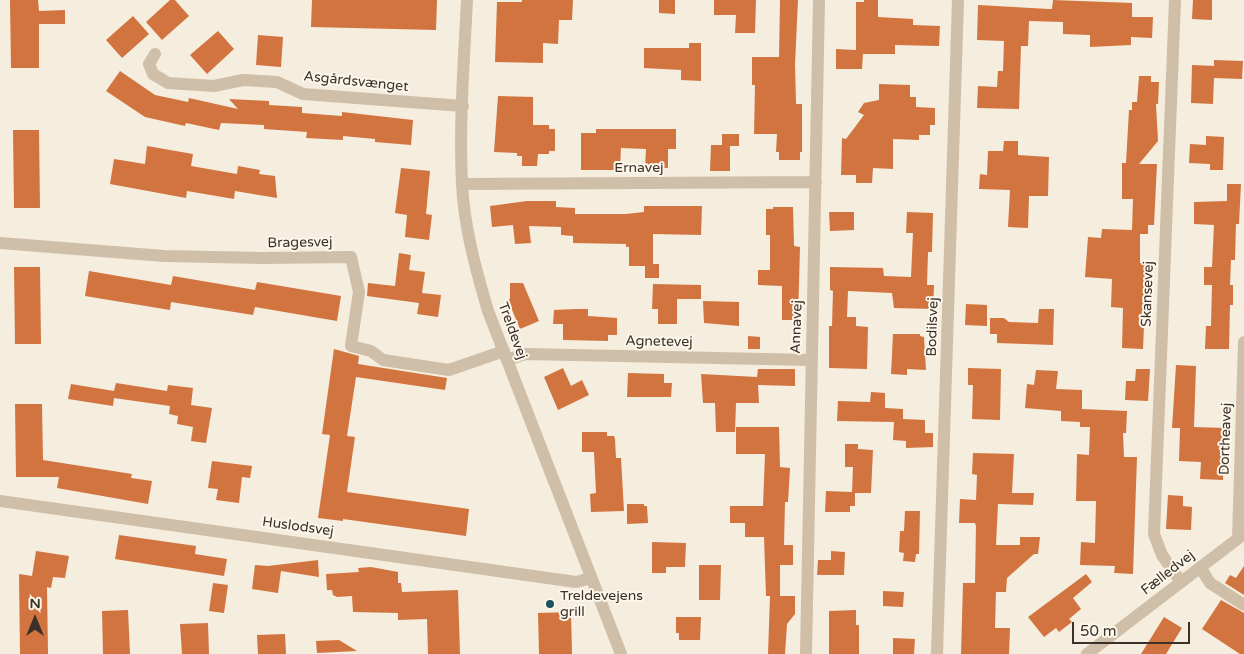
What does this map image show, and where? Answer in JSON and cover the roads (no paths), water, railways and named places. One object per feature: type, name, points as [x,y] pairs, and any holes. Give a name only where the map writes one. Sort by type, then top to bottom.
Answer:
[{"type":"street","name":"Treldevej","points":[[467,0],[462,184],[467,227],[476,270],[488,311],[621,654]]},
{"type":"street","name":"Annavej","points":[[806,654],[819,0]]},
{"type":"street","name":"Bodilsvej","points":[[937,654],[958,0]]},
{"type":"street","name":"Skansevej","points":[[1175,0],[1154,534],[1162,555],[1181,582]]},
{"type":"street","name":"Asgårdsvænget","points":[[155,54],[149,64],[154,74],[168,83],[214,86],[243,80],[277,82],[303,94],[463,106]]},
{"type":"street","name":"Ernavej","points":[[462,184],[816,182]]},
{"type":"street","name":"Bragesvej","points":[[0,244],[164,256],[351,257],[359,292],[351,346],[371,351],[383,360],[449,370],[505,356]]},
{"type":"street","name":"Dortheavej","points":[[1241,536],[1244,342]]},
{"type":"street","name":"Agnetevej","points":[[505,356],[525,354],[811,360]]},
{"type":"street","name":"Huslodsvej","points":[[0,501],[576,582],[590,578]]},
{"type":"street","name":"Fælledvej","points":[[1089,654],[1241,536]]},
{"type":"street","points":[[1200,567],[1210,584],[1244,605]]},
{"type":"place","name":"Treldevejens grill","points":[[550,604]]}]
